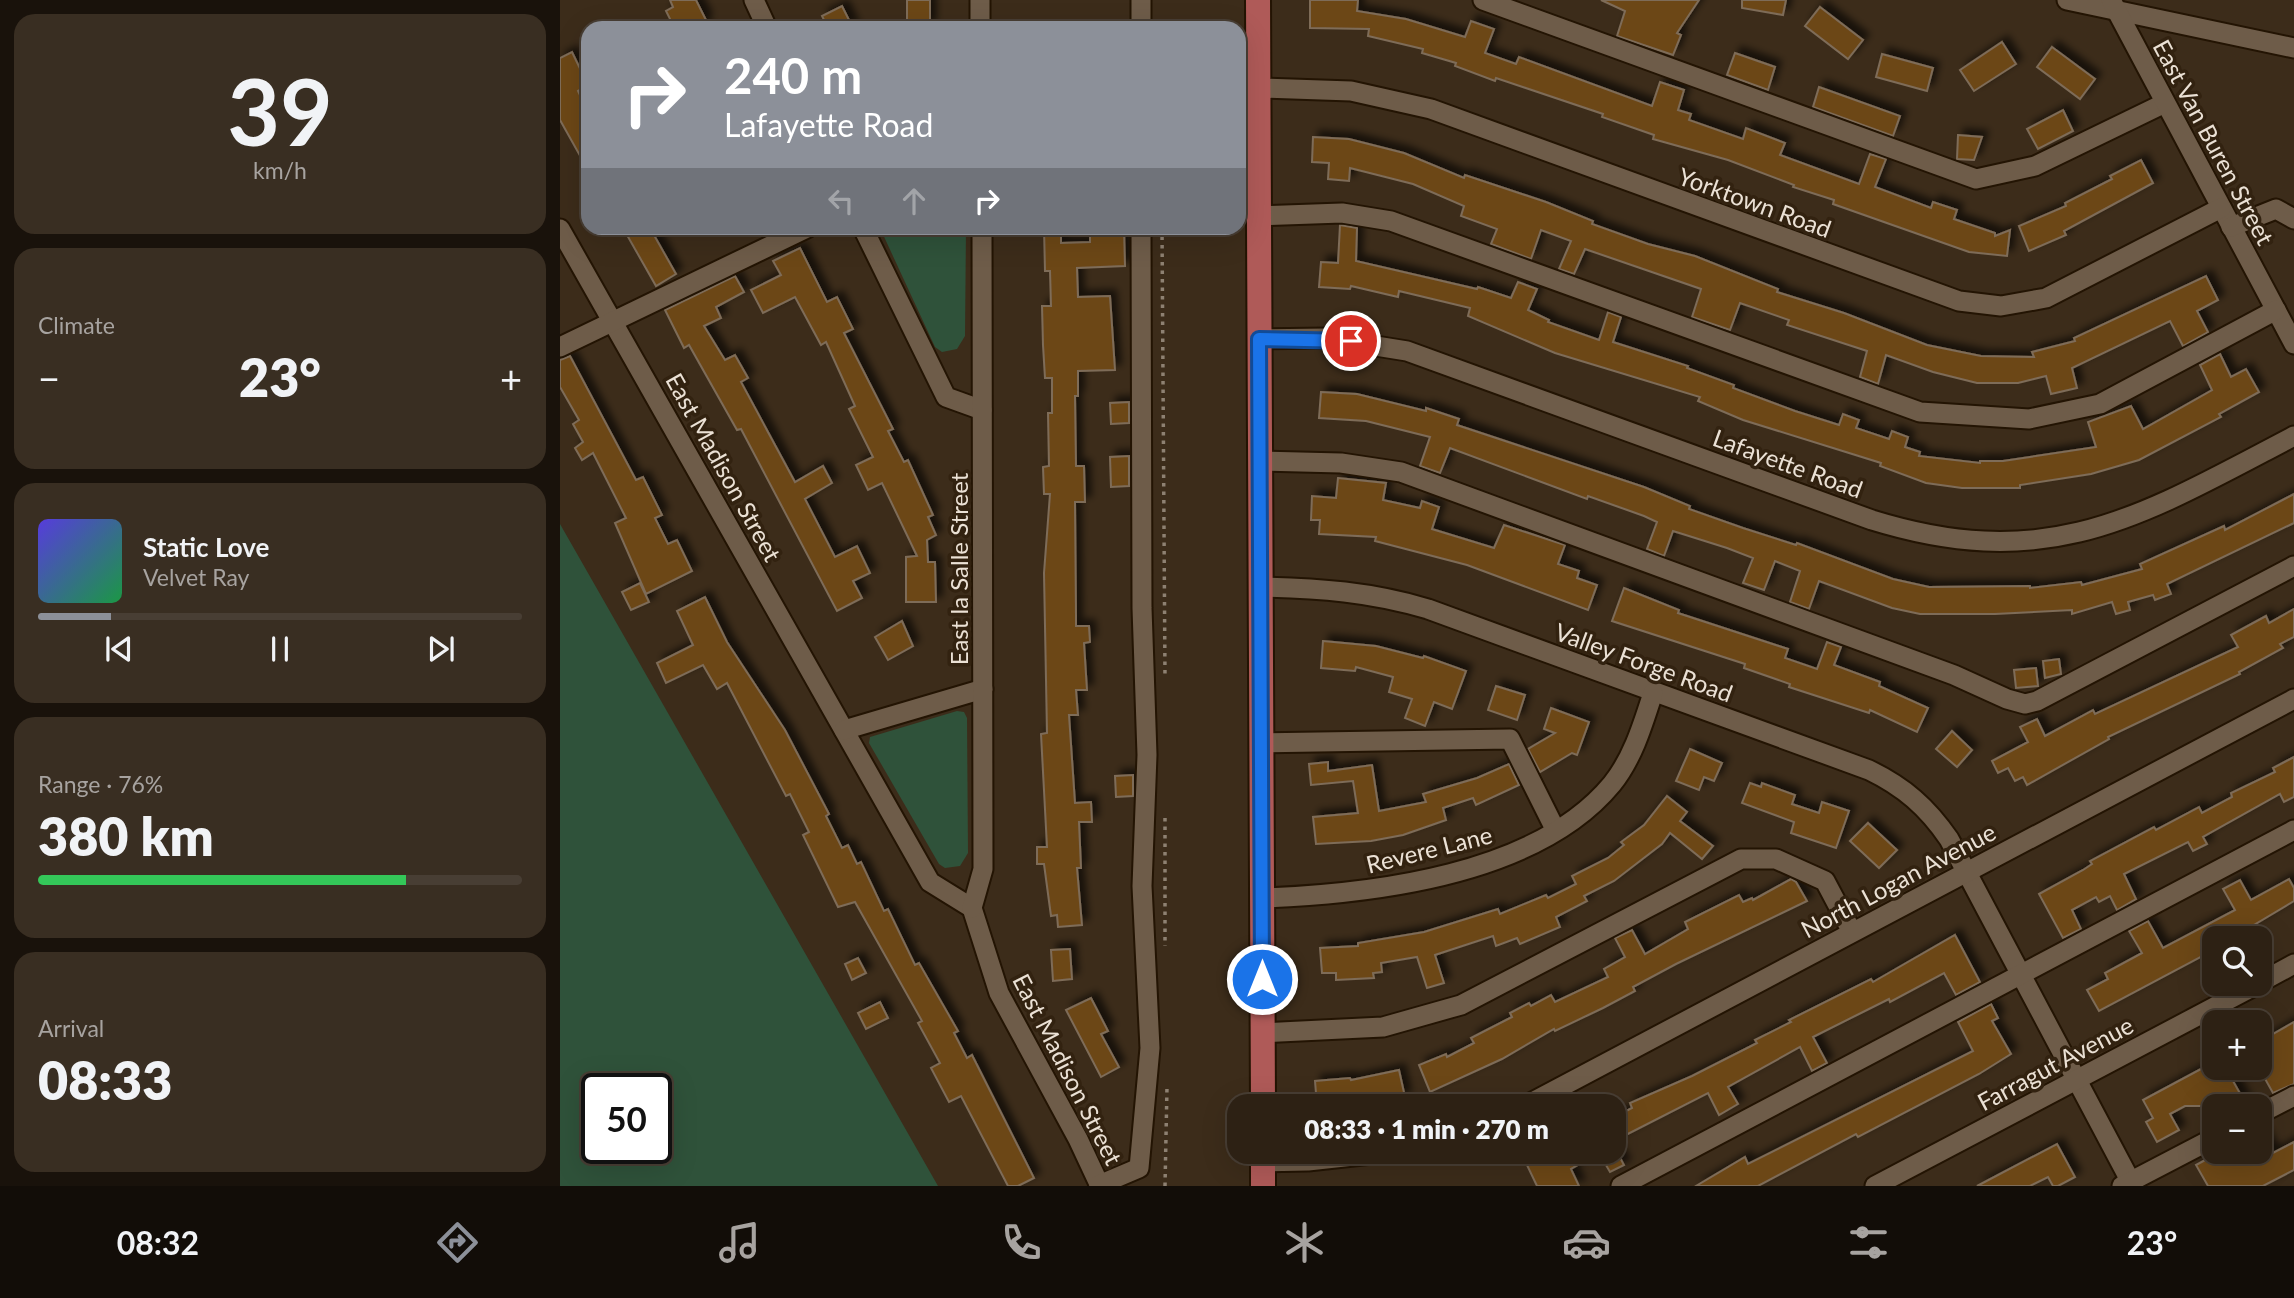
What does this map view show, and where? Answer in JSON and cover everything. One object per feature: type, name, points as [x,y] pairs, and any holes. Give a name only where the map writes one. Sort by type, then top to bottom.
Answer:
[{"type":"main road","points":[[1258,0],[1263,1094]]},
{"type":"street","points":[[754,0],[764,21]]},
{"type":"street","points":[[980,0],[980,21]]},
{"type":"street","points":[[1141,0],[1141,21]]},
{"type":"street","points":[[1483,0],[1976,178],[2035,166],[2165,103]]},
{"type":"street","points":[[2067,0],[2113,5],[2294,48]]},
{"type":"street","name":"East Van Buren Street","points":[[2113,5],[2294,344]]},
{"type":"street","name":"Yorktown Road","points":[[1259,88],[1351,91],[1431,109],[1909,285],[1979,306],[2024,304],[2046,298],[2221,208]]},
{"type":"street","points":[[2231,227],[2276,209],[2294,219]]},
{"type":"street","points":[[1259,216],[1342,213],[1391,221],[1920,412],[1943,416],[2029,419],[2100,404],[2276,310]]},
{"type":"street","name":"East Madison Street","points":[[560,229],[930,882],[972,908],[999,993],[1014,1026],[1078,1139],[1100,1185]]},
{"type":"street","points":[[560,347],[793,235]]},
{"type":"street","points":[[866,235],[946,397],[982,410]]},
{"type":"street","name":"East la Salle Street","points":[[972,908],[982,869],[982,235]]},
{"type":"street","points":[[1100,1185],[1139,1168],[1150,1048],[1142,886],[1147,755],[1142,608],[1141,235]]},
{"type":"street","name":"Lafayette Road","points":[[1259,339],[1326,338],[1407,351],[1872,520],[1918,532],[1977,542],[2040,539],[2106,527],[2179,496],[2294,436]]},
{"type":"street","points":[[1259,461],[1341,463],[1401,472],[1954,675],[2025,704],[2037,701],[2294,566]]},
{"type":"street","name":"Valley Forge Road","points":[[1259,587],[1320,587],[1394,599],[1869,769],[1894,782],[1916,798],[1935,819],[1966,871],[2129,1185]]},
{"type":"street","points":[[844,730],[983,689]]},
{"type":"street","name":"Revere Lane","points":[[1262,898],[1354,892],[1431,878],[1508,854],[1586,809],[1613,783],[1641,731],[1653,693]]},
{"type":"street","name":"North Logan Avenue","points":[[1548,1094],[2294,699]]},
{"type":"street","points":[[1260,743],[1510,739],[1555,829]]},
{"type":"street","points":[[1621,1186],[2294,830]]},
{"type":"street","points":[[1262,1033],[1384,1027],[1461,1005],[1741,859],[1776,859],[1825,881],[1852,932]]},
{"type":"street","name":"Farragut Avenue","points":[[2272,976],[2294,964]]},
{"type":"street","name":"Farragut Avenue","points":[[1875,1186],[2234,996]]},
{"type":"street","points":[[2272,1107],[2294,1096]]},
{"type":"street","points":[[2129,1185],[2202,1145]]},
{"type":"street","points":[[1263,1166],[1281,1164]]},
{"type":"green space","points":[[883,235],[966,235],[965,336],[957,349],[942,352],[935,347]]},
{"type":"green space","points":[[560,524],[938,1186],[560,1186]]},
{"type":"green space","points":[[957,711],[964,712],[967,718],[968,853],[960,866],[945,868],[939,864],[869,743],[870,737]]},
{"type":"building","points":[[670,0],[696,0],[706,20],[671,21],[666,11],[673,7]]},
{"type":"building","points":[[907,0],[930,0],[930,21],[907,21]]},
{"type":"building","points":[[1310,0],[1358,0],[1357,11],[1406,19],[1465,37],[1471,21],[1494,29],[1485,53],[1516,64],[1519,57],[1652,106],[1660,82],[1684,90],[1678,110],[1691,114],[1689,120],[1743,139],[1746,128],[1785,143],[1780,155],[1859,184],[1870,154],[1886,159],[1875,187],[1931,208],[1933,202],[1957,210],[1954,219],[1995,233],[1995,236],[2010,230],[2007,256],[1969,252],[1833,204],[1834,200],[1793,187],[1794,185],[1728,160],[1653,139],[1654,135],[1602,117],[1603,114],[1496,78],[1495,81],[1455,66],[1456,63],[1422,53],[1423,49],[1368,36],[1369,29],[1310,28]]},
{"type":"building","points":[[1601,0],[1699,0],[1677,33],[1681,35],[1673,55],[1617,36],[1625,11]]},
{"type":"building","points":[[1742,0],[1786,0],[1783,15],[1742,8]]},
{"type":"building","points":[[842,6],[850,21],[824,21],[822,16]]},
{"type":"building","points":[[1820,7],[1863,40],[1848,59],[1805,26]]},
{"type":"building","points":[[2002,42],[2016,64],[1974,91],[1960,70]]},
{"type":"building","points":[[2052,47],[2095,79],[2080,99],[2037,67]]},
{"type":"building","points":[[572,52],[581,71],[581,89],[578,91],[581,97],[581,158],[560,120],[560,58]]},
{"type":"building","points":[[1735,53],[1775,67],[1768,90],[1727,75]]},
{"type":"building","points":[[1882,54],[1933,68],[1927,91],[1876,77]]},
{"type":"building","points":[[1819,87],[1900,116],[1893,136],[1813,107]]},
{"type":"building","points":[[2063,110],[2073,131],[2038,149],[2027,129]]},
{"type":"building","points":[[1958,135],[1982,137],[1974,160],[1957,159]]},
{"type":"building","points":[[1313,137],[1349,139],[1404,153],[1464,178],[1465,175],[1546,202],[1593,221],[1592,224],[1648,244],[1695,256],[1778,289],[1777,292],[1844,313],[1927,345],[1981,356],[2034,357],[2032,352],[2075,341],[2074,338],[2206,276],[2218,300],[2197,311],[2208,332],[2183,346],[2170,321],[2072,368],[2077,388],[2051,394],[2046,376],[2018,383],[1977,383],[1933,372],[1886,355],[1878,384],[1860,377],[1867,351],[1787,325],[1789,320],[1740,303],[1730,330],[1692,317],[1701,289],[1585,249],[1574,274],[1559,269],[1571,241],[1541,230],[1531,259],[1491,244],[1497,229],[1461,216],[1464,206],[1413,184],[1350,168],[1349,181],[1328,179],[1329,163],[1312,162]]},
{"type":"building","points":[[2141,160],[2153,183],[2064,231],[2066,235],[2029,251],[2019,226],[2066,206],[2065,203],[2112,179],[2110,176]]},
{"type":"building","points":[[1340,225],[1357,228],[1356,261],[1477,289],[1478,287],[1511,298],[1518,282],[1537,289],[1528,310],[1549,320],[1548,322],[1599,340],[1608,312],[1621,317],[1613,342],[1688,366],[1687,368],[1734,385],[1733,388],[1795,411],[1839,425],[1843,414],[1859,420],[1856,428],[1889,439],[1892,431],[1908,437],[1905,447],[1920,452],[1919,456],[1980,463],[2096,447],[2088,422],[2131,406],[2143,429],[2212,390],[2200,365],[2220,354],[2231,377],[2246,369],[2259,392],[2219,414],[2221,417],[2139,460],[2091,474],[2020,485],[2020,488],[1962,488],[1926,483],[1880,466],[1881,463],[1743,420],[1698,401],[1700,397],[1555,353],[1468,316],[1470,308],[1399,291],[1398,297],[1351,286],[1350,289],[1319,287],[1321,262],[1338,263]]},
{"type":"building","points":[[627,235],[654,235],[676,274],[656,286]]},
{"type":"building","points":[[1044,235],[1061,235],[1061,243],[1090,242],[1090,235],[1124,235],[1125,266],[1077,268],[1078,297],[1110,296],[1115,370],[1078,371],[1078,396],[1075,396],[1076,466],[1084,466],[1085,502],[1075,502],[1076,626],[1089,626],[1090,642],[1084,643],[1087,690],[1076,690],[1078,715],[1069,715],[1075,803],[1091,802],[1092,822],[1079,822],[1081,868],[1077,868],[1082,925],[1058,927],[1057,915],[1051,916],[1044,864],[1037,864],[1037,847],[1047,847],[1041,734],[1047,733],[1044,573],[1050,494],[1044,494],[1043,467],[1049,466],[1048,413],[1052,413],[1052,378],[1045,378],[1042,306],[1051,306],[1050,271],[1045,271]]},
{"type":"building","points":[[800,248],[827,302],[837,297],[853,329],[844,333],[893,429],[888,431],[904,462],[908,460],[933,515],[928,517],[936,535],[927,540],[928,562],[935,562],[936,602],[906,602],[906,557],[917,556],[882,483],[868,490],[856,465],[873,457],[849,409],[855,406],[826,342],[821,345],[795,297],[763,313],[751,290],[781,275],[773,261]]},
{"type":"building","points":[[735,276],[744,292],[716,307],[721,318],[704,326],[725,360],[735,355],[748,378],[741,382],[795,482],[823,466],[832,483],[805,499],[835,557],[857,546],[870,573],[853,581],[862,598],[837,611],[741,429],[737,430],[689,345],[684,348],[665,310]]},
{"type":"building","points":[[570,356],[636,480],[643,477],[662,515],[655,518],[668,544],[677,540],[692,571],[646,594],[615,523],[626,518],[593,453],[582,460],[575,448],[583,442],[573,424],[579,420],[560,387],[560,360]]},
{"type":"building","points":[[1321,392],[1357,394],[1426,411],[1426,408],[1459,419],[1457,425],[1644,487],[1690,506],[1689,509],[1796,545],[1797,543],[1893,579],[1929,587],[2030,588],[2081,582],[2082,585],[2142,569],[2140,564],[2224,526],[2225,530],[2294,494],[2294,523],[2167,584],[2171,594],[2155,600],[2153,595],[2128,602],[2130,610],[2116,614],[2112,602],[2072,614],[2072,610],[1920,614],[1892,608],[1819,581],[1809,609],[1790,602],[1800,571],[1775,561],[1764,590],[1743,583],[1753,558],[1727,548],[1673,531],[1664,556],[1647,549],[1657,522],[1644,516],[1588,496],[1587,499],[1450,448],[1440,473],[1420,466],[1430,437],[1366,421],[1319,418]]},
{"type":"building","points":[[1129,402],[1129,423],[1111,424],[1110,403]]},
{"type":"building","points":[[1129,456],[1129,486],[1111,487],[1110,457]]},
{"type":"building","points":[[1338,478],[1386,483],[1383,500],[1420,508],[1422,501],[1439,507],[1432,529],[1494,548],[1504,525],[1565,545],[1558,564],[1579,571],[1577,578],[1597,585],[1588,610],[1467,565],[1375,541],[1376,537],[1319,534],[1320,520],[1311,520],[1312,496],[1336,498]]},
{"type":"building","points":[[640,583],[649,602],[631,610],[622,592]]},
{"type":"building","points":[[1624,588],[1679,610],[1678,613],[1788,649],[1785,658],[1817,669],[1827,642],[1841,647],[1834,665],[1880,682],[1879,686],[1928,708],[1917,732],[1870,710],[1869,713],[1789,687],[1790,684],[1744,668],[1745,664],[1612,621]]},
{"type":"building","points":[[705,597],[727,642],[785,730],[829,814],[826,816],[842,848],[848,845],[857,864],[861,862],[884,911],[888,909],[915,965],[919,963],[958,1031],[954,1033],[967,1058],[972,1055],[1034,1178],[1018,1186],[1008,1186],[961,1096],[949,1102],[931,1068],[940,1063],[918,1023],[922,1021],[855,902],[838,907],[803,835],[809,832],[790,794],[786,796],[727,683],[717,689],[703,665],[666,683],[657,663],[693,645],[677,611]]},
{"type":"building","points":[[2294,609],[2294,637],[2280,644],[2283,648],[2239,672],[2240,674],[2108,737],[2109,739],[2027,785],[2023,777],[2015,781],[2008,768],[1998,773],[1992,761],[2028,742],[2020,727],[2037,719],[2045,736],[2093,710],[2095,714],[2238,647],[2231,635],[2266,616],[2269,623]]},
{"type":"building","points":[[902,621],[913,646],[888,660],[875,637]]},
{"type":"building","points":[[1323,641],[1376,646],[1423,658],[1424,656],[1466,671],[1452,709],[1434,702],[1425,726],[1405,718],[1412,699],[1389,692],[1393,677],[1356,667],[1355,671],[1321,668]]},
{"type":"building","points":[[2059,659],[2061,674],[2045,678],[2043,661]]},
{"type":"building","points":[[2036,668],[2038,686],[2016,688],[2014,670]]},
{"type":"building","points":[[1496,686],[1525,695],[1517,720],[1488,710]]},
{"type":"building","points":[[1551,708],[1589,722],[1577,755],[1572,753],[1540,772],[1528,749],[1555,733],[1544,729]]},
{"type":"building","points":[[1952,731],[1972,750],[1957,767],[1936,749]]},
{"type":"building","points":[[1690,749],[1722,763],[1714,781],[1704,777],[1699,790],[1676,781]]},
{"type":"building","points":[[2294,757],[2294,797],[2284,802],[2280,794],[2203,837],[2207,844],[2193,851],[2188,842],[2124,874],[2136,899],[2117,910],[2110,896],[2099,902],[2096,897],[2072,910],[2081,929],[2063,938],[2039,894],[2083,870],[2092,864],[2090,861],[2154,827],[2156,830],[2199,807],[2202,813],[2232,797],[2231,793],[2275,772],[2273,768]]},
{"type":"building","points":[[1328,762],[1328,771],[1372,765],[1379,811],[1426,802],[1423,794],[1477,778],[1509,764],[1519,785],[1476,805],[1473,798],[1443,808],[1446,820],[1403,835],[1371,841],[1316,844],[1313,817],[1358,813],[1353,781],[1311,785],[1309,764]]},
{"type":"building","points":[[1133,775],[1133,796],[1116,797],[1115,776]]},
{"type":"building","points":[[1750,783],[1761,787],[1762,783],[1795,795],[1792,804],[1819,813],[1822,802],[1849,811],[1836,848],[1791,833],[1794,822],[1742,803]]},
{"type":"building","points":[[1667,796],[1687,812],[1680,821],[1713,846],[1702,859],[1670,833],[1662,844],[1614,881],[1584,896],[1587,901],[1556,917],[1560,927],[1520,944],[1517,938],[1496,946],[1493,936],[1435,955],[1444,983],[1427,988],[1417,957],[1381,963],[1382,972],[1373,973],[1374,978],[1336,980],[1336,973],[1322,973],[1320,948],[1358,946],[1358,943],[1424,932],[1498,909],[1500,914],[1546,895],[1548,898],[1576,884],[1572,876],[1608,858],[1624,845],[1621,842],[1644,825]]},
{"type":"building","points":[[1868,823],[1897,850],[1879,868],[1850,841]]},
{"type":"building","points":[[1791,879],[1796,882],[1807,901],[1676,964],[1633,987],[1635,991],[1603,1008],[1555,1031],[1554,1029],[1502,1059],[1430,1092],[1419,1065],[1446,1054],[1447,1057],[1474,1043],[1471,1038],[1512,1017],[1510,1013],[1529,1003],[1531,1006],[1551,995],[1555,1002],[1608,977],[1604,969],[1625,957],[1615,938],[1632,930],[1645,954],[1688,929],[1685,922],[1739,895],[1743,902],[1752,898],[1753,900]]},
{"type":"building","points":[[2289,879],[2294,888],[2294,901],[2252,926],[2205,926],[2235,910],[2223,889],[2240,880],[2251,900]]},
{"type":"building","points":[[2148,921],[2163,948],[2202,927],[2202,956],[2099,1011],[2087,990],[2108,979],[2105,973],[2142,953],[2129,931]]},
{"type":"building","points":[[1955,935],[1980,982],[1956,995],[1944,973],[1890,1002],[1889,999],[1813,1037],[1827,1063],[1812,1071],[1800,1047],[1728,1087],[1738,1104],[1719,1115],[1708,1093],[1626,1135],[1626,1111],[1632,1108],[1630,1103],[1757,1043],[1755,1040],[1791,1022],[1789,1020],[1871,979],[1873,982]]},
{"type":"building","points":[[1070,949],[1072,979],[1053,981],[1051,950]]},
{"type":"building","points":[[858,958],[866,973],[852,980],[845,964]]},
{"type":"building","points":[[1091,998],[1108,1031],[1101,1034],[1119,1067],[1101,1077],[1066,1010]]},
{"type":"building","points":[[880,1002],[888,1018],[866,1029],[858,1013]]},
{"type":"building","points":[[1991,1004],[1998,1018],[1992,1021],[2011,1054],[1979,1074],[1758,1186],[1696,1186],[1745,1157],[1748,1164],[1973,1051],[1958,1022]]},
{"type":"building","points":[[2294,1022],[2294,1084],[2273,1093],[2266,1080],[2272,1080],[2272,1035]]},
{"type":"building","points":[[2202,1068],[2202,1080],[2235,1080],[2233,1081],[2240,1094],[2202,1094],[2202,1106],[2185,1106],[2170,1114],[2179,1130],[2157,1142],[2146,1122],[2153,1118],[2143,1100]]},
{"type":"building","points":[[1399,1070],[1404,1094],[1316,1094],[1315,1081],[1351,1080]]},
{"type":"building","points":[[2294,1142],[2294,1170],[2263,1186],[2208,1186],[2196,1165],[2202,1162],[2202,1164],[2272,1164],[2272,1151]]},
{"type":"building","points":[[2057,1144],[2075,1177],[2058,1186],[2053,1186],[2048,1177],[2030,1186],[1977,1186]]},
{"type":"building","points":[[1526,1164],[1580,1164],[1571,1169],[1579,1186],[1537,1186]]},
{"type":"building","points":[[1605,1164],[1623,1164],[1624,1165],[1610,1172]]},
{"type":"route","points":[[1262,979],[1259,339],[1326,338],[1351,341]]}]
